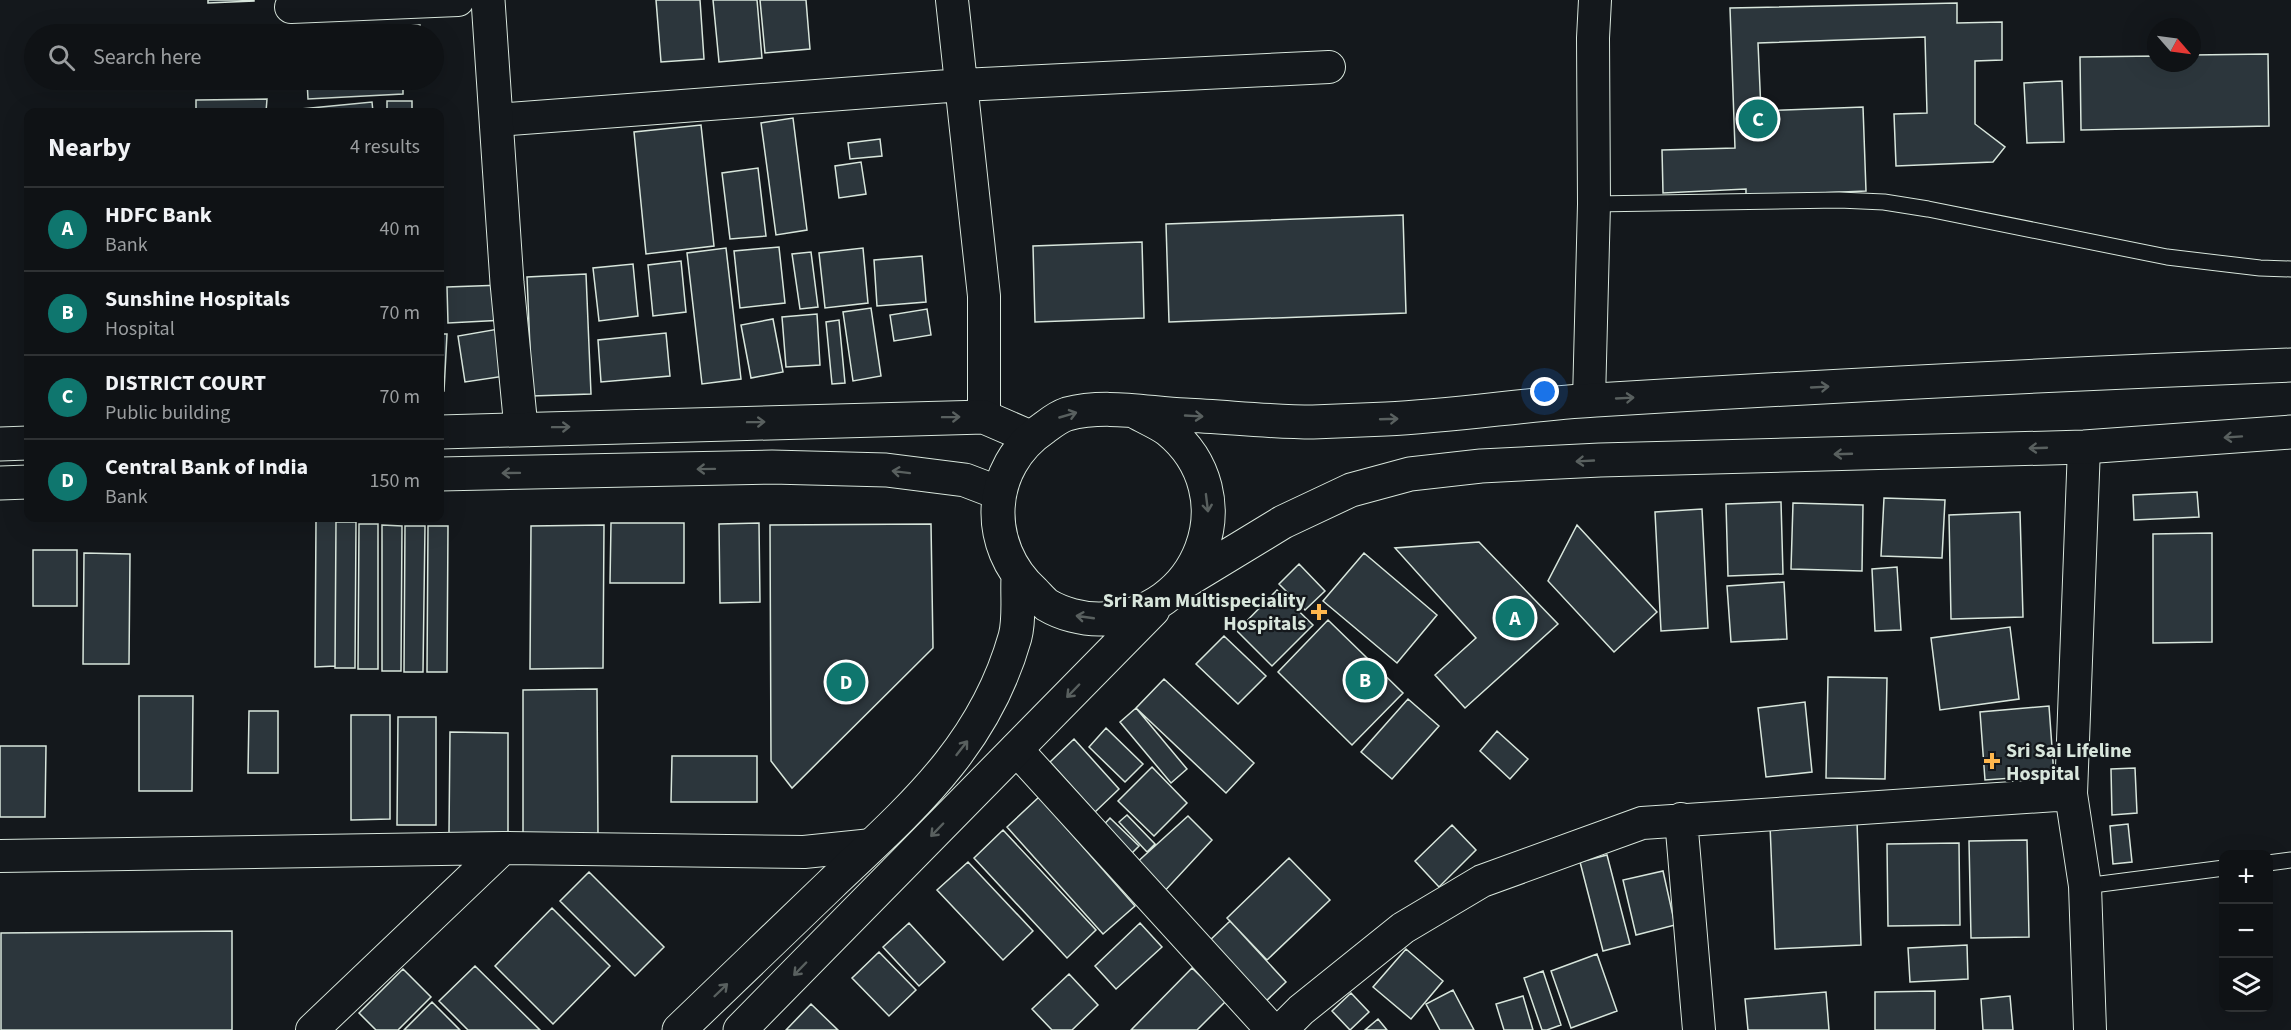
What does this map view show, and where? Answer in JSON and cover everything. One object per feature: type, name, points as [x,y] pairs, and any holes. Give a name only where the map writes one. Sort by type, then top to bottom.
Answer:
[{"type":"main road","points":[[488,0],[507,283],[520,428]]},
{"type":"main road","points":[[1158,604],[1122,619],[1083,619],[1047,604],[1018,578],[999,538],[999,493],[1010,462],[1030,437],[1061,416],[1098,408],[1310,422],[1409,418],[1589,400],[2088,373],[2291,365]]},
{"type":"main road","points":[[1136,412],[1166,428],[1190,453],[1205,484],[1209,518],[1202,552],[1185,581]]},
{"type":"main road","points":[[444,432],[984,417],[1030,437]]},
{"type":"main road","points":[[740,1030],[1158,604],[1185,581],[1283,522],[1351,490],[1410,474],[1480,466],[1600,460],[2084,447],[2291,432]]},
{"type":"main road","points":[[0,444],[24,443]]},
{"type":"main road","points":[[444,474],[772,467],[886,470],[965,480],[999,493]]},
{"type":"main road","points":[[0,483],[24,483]]},
{"type":"main road","points":[[679,1030],[873,845],[926,792],[967,743],[1001,680],[1016,634],[1018,578]]},
{"type":"street","points":[[291,6],[458,0]]},
{"type":"street","points":[[952,0],[984,296],[984,417]]},
{"type":"street","points":[[1589,400],[1594,204],[1593,38],[1595,0]]},
{"type":"street","points":[[496,120],[962,85],[1329,67]]},
{"type":"street","points":[[2084,447],[2071,794],[2085,886],[2090,1030]]},
{"type":"street","points":[[1016,749],[1272,1030]]},
{"type":"street","points":[[1299,1023],[1403,928],[1482,880],[1642,823],[2071,794]]},
{"type":"street","points":[[1681,819],[1699,1030]]},
{"type":"street","points":[[0,856],[503,848],[804,852],[873,845]]},
{"type":"street","points":[[312,1030],[503,848]]},
{"type":"lane","points":[[1594,204],[1839,200],[1884,202],[2167,257],[2260,268],[2291,269]]},
{"type":"lane","points":[[2273,862],[2291,860]]},
{"type":"lane","points":[[2085,886],[2219,869]]},
{"type":"building","points":[[208,0],[254,0],[254,1],[208,3]]},
{"type":"building","points":[[656,0],[700,0],[704,59],[661,62]]},
{"type":"building","points":[[713,0],[757,0],[762,58],[719,62]]},
{"type":"building","points":[[760,0],[806,0],[810,49],[765,53]]},
{"type":"building","points":[[1957,3],[1957,23],[2002,22],[2002,60],[1975,61],[1975,124],[2005,147],[1993,162],[1896,166],[1894,114],[1927,113],[1925,37],[1758,43],[1761,111],[1863,107],[1866,191],[1746,196],[1746,189],[1663,193],[1662,150],[1735,148],[1730,8]]},
{"type":"building","points":[[2268,54],[2269,126],[2081,130],[2080,57],[2147,56],[2147,72],[2201,72],[2201,55]]},
{"type":"building","points":[[2062,81],[2064,142],[2027,143],[2024,83]]},
{"type":"building","points":[[308,90],[403,90],[403,94],[308,99]]},
{"type":"building","points":[[267,99],[266,108],[196,108],[196,100]]},
{"type":"building","points":[[387,101],[412,101],[412,108],[387,108]]},
{"type":"building","points":[[372,102],[373,108],[311,108]]},
{"type":"building","points":[[793,118],[807,230],[776,235],[761,123]]},
{"type":"building","points":[[701,125],[714,246],[646,254],[634,132]]},
{"type":"building","points":[[880,139],[882,156],[850,159],[848,143]]},
{"type":"building","points":[[861,162],[866,194],[839,198],[835,166]]},
{"type":"building","points":[[758,168],[766,236],[730,239],[722,173]]},
{"type":"building","points":[[1403,215],[1406,313],[1169,322],[1166,224]]},
{"type":"building","points":[[1142,242],[1144,318],[1035,322],[1033,246]]},
{"type":"building","points":[[779,247],[785,303],[740,308],[734,251]]},
{"type":"building","points":[[726,248],[741,379],[702,384],[687,253]]},
{"type":"building","points":[[863,248],[868,303],[825,308],[819,253]]},
{"type":"building","points":[[811,252],[818,307],[800,309],[792,254]]},
{"type":"building","points":[[922,256],[926,302],[877,306],[874,260]]},
{"type":"building","points":[[681,261],[686,312],[653,316],[648,265]]},
{"type":"building","points":[[633,264],[638,316],[599,321],[593,268]]},
{"type":"building","points":[[586,274],[591,394],[532,396],[527,277]]},
{"type":"building","points":[[503,285],[505,320],[448,323],[447,287]]},
{"type":"building","points":[[871,308],[881,376],[853,381],[843,312]]},
{"type":"building","points":[[927,309],[931,335],[894,341],[890,315]]},
{"type":"building","points":[[817,314],[820,365],[786,367],[782,317]]},
{"type":"building","points":[[773,319],[783,372],[751,378],[741,325]]},
{"type":"building","points":[[839,320],[845,383],[832,384],[826,322]]},
{"type":"building","points":[[504,328],[512,375],[465,382],[458,336]]},
{"type":"building","points":[[666,333],[670,376],[601,382],[598,340]]},
{"type":"building","points":[[444,334],[447,334],[444,391]]},
{"type":"building","points":[[2197,492],[2199,517],[2134,520],[2133,495]]},
{"type":"building","points":[[1884,498],[1945,500],[1942,558],[1881,556]]},
{"type":"building","points":[[1781,502],[1783,574],[1728,576],[1726,504]]},
{"type":"building","points":[[1793,503],[1863,505],[1862,571],[1791,569]]},
{"type":"building","points":[[1702,509],[1708,628],[1661,631],[1655,512]]},
{"type":"building","points":[[2020,512],[2023,617],[1951,619],[1949,515]]},
{"type":"building","points":[[316,522],[336,522],[335,666],[315,667]]},
{"type":"building","points":[[336,522],[356,522],[355,668],[335,668]]},
{"type":"building","points":[[611,523],[684,523],[684,583],[610,583]]},
{"type":"building","points":[[759,523],[760,602],[720,603],[719,524]]},
{"type":"building","points":[[359,524],[378,524],[378,669],[358,669]]},
{"type":"building","points":[[931,524],[933,648],[792,788],[771,761],[770,525]]},
{"type":"building","points":[[382,525],[402,526],[401,671],[382,671]]},
{"type":"building","points":[[604,525],[603,668],[530,669],[531,526]]},
{"type":"building","points":[[1577,525],[1657,612],[1614,652],[1548,581]]},
{"type":"building","points":[[405,526],[425,526],[423,672],[404,672]]},
{"type":"building","points":[[428,526],[448,526],[447,672],[427,672]]},
{"type":"building","points":[[2212,533],[2212,642],[2153,643],[2153,534]]},
{"type":"building","points":[[1479,542],[1558,624],[1465,708],[1435,675],[1476,638],[1395,548]]},
{"type":"building","points":[[33,550],[77,550],[77,606],[33,606]]},
{"type":"building","points":[[84,553],[130,554],[129,664],[83,664]]},
{"type":"building","points":[[1364,553],[1437,615],[1397,663],[1323,601]]},
{"type":"building","points":[[1299,564],[1325,591],[1305,610],[1279,584]]},
{"type":"building","points":[[1897,567],[1901,630],[1875,631],[1872,569]]},
{"type":"building","points":[[1784,582],[1787,639],[1731,642],[1727,586]]},
{"type":"building","points":[[1277,590],[1313,625],[1272,666],[1237,631]]},
{"type":"building","points":[[1328,620],[1403,693],[1352,745],[1278,672]]},
{"type":"building","points":[[2010,627],[2019,699],[1940,710],[1931,638]]},
{"type":"building","points":[[1224,636],[1266,676],[1238,704],[1196,664]]},
{"type":"building","points":[[1828,677],[1887,678],[1885,779],[1826,778]]},
{"type":"building","points":[[1164,679],[1254,763],[1226,793],[1136,708]]},
{"type":"building","points":[[597,689],[598,835],[523,835],[523,690]]},
{"type":"building","points":[[139,696],[193,696],[192,791],[139,791]]},
{"type":"building","points":[[1408,699],[1439,726],[1392,779],[1361,752]]},
{"type":"building","points":[[1805,702],[1812,772],[1766,777],[1758,708]]},
{"type":"building","points":[[2049,706],[2054,775],[1985,780],[1980,712]]},
{"type":"building","points":[[1136,708],[1187,769],[1171,783],[1120,722]]},
{"type":"building","points":[[249,711],[278,711],[278,773],[248,773]]},
{"type":"building","points":[[351,715],[390,715],[390,819],[351,820]]},
{"type":"building","points":[[398,717],[436,717],[436,825],[397,825]]},
{"type":"building","points":[[1106,728],[1143,764],[1125,782],[1089,747]]},
{"type":"building","points":[[1497,731],[1528,759],[1510,779],[1480,751]]},
{"type":"building","points":[[450,732],[508,733],[508,832],[449,833]]},
{"type":"building","points":[[1074,739],[1119,789],[1095,812],[1050,762]]},
{"type":"building","points":[[0,746],[46,746],[45,817],[0,817]]},
{"type":"building","points":[[672,756],[757,756],[757,802],[671,802]]},
{"type":"building","points":[[1152,767],[1187,803],[1154,836],[1118,801]]},
{"type":"building","points":[[2135,768],[2137,813],[2112,815],[2111,769]]},
{"type":"building","points":[[1039,797],[1135,906],[1103,934],[1007,827]]},
{"type":"building","points":[[1127,815],[1155,844],[1147,852],[1119,822]]},
{"type":"building","points":[[1188,816],[1212,840],[1161,895],[1134,865]]},
{"type":"building","points":[[1110,818],[1139,846],[1124,861],[1096,833]]},
{"type":"building","points":[[1857,821],[1861,945],[1775,949],[1770,825]]},
{"type":"building","points":[[2128,824],[2132,862],[2113,864],[2110,826]]},
{"type":"building","points":[[1452,825],[1476,850],[1439,887],[1415,861]]},
{"type":"building","points":[[1003,830],[1096,930],[1067,958],[974,858]]},
{"type":"building","points":[[2027,840],[2029,937],[1971,938],[1969,841]]},
{"type":"building","points":[[1959,843],[1960,925],[1888,926],[1887,844]]},
{"type":"building","points":[[1607,855],[1630,944],[1603,951],[1580,862]]},
{"type":"building","points":[[1289,858],[1330,900],[1267,960],[1227,918]]},
{"type":"building","points":[[968,862],[1033,931],[1003,960],[937,890]]},
{"type":"building","points":[[1663,871],[1675,925],[1636,935],[1623,880]]},
{"type":"building","points":[[589,872],[664,947],[635,976],[560,901]]},
{"type":"building","points":[[552,908],[610,966],[553,1024],[495,966]]},
{"type":"building","points":[[1230,921],[1286,982],[1263,1004],[1207,943]]},
{"type":"building","points":[[909,923],[945,962],[919,986],[883,947]]},
{"type":"building","points":[[1140,923],[1162,947],[1116,989],[1095,966]]},
{"type":"building","points":[[232,931],[232,1030],[1,1030],[1,933]]},
{"type":"building","points":[[1967,945],[1968,979],[1910,982],[1908,948]]},
{"type":"building","points":[[1406,949],[1443,981],[1411,1019],[1373,987]]},
{"type":"building","points":[[879,952],[916,990],[889,1016],[852,978]]},
{"type":"building","points":[[1597,954],[1617,1011],[1571,1028],[1551,971]]},
{"type":"building","points":[[475,966],[540,1030],[468,1030],[439,1001]]},
{"type":"building","points":[[1192,968],[1226,1001],[1197,1030],[1131,1030]]},
{"type":"building","points":[[403,969],[431,997],[398,1030],[376,1030],[359,1013]]},
{"type":"building","points":[[1543,971],[1561,1025],[1547,1030],[1542,1030],[1524,978]]},
{"type":"building","points":[[1069,974],[1098,1005],[1072,1030],[1052,1030],[1032,1009]]},
{"type":"building","points":[[1453,990],[1474,1030],[1440,1030],[1426,1004]]},
{"type":"building","points":[[1935,991],[1935,1030],[1875,1030],[1875,992]]},
{"type":"building","points":[[1826,992],[1829,1030],[1748,1030],[1745,999]]},
{"type":"building","points":[[1351,993],[1369,1012],[1350,1030],[1332,1011]]},
{"type":"building","points":[[1523,996],[1533,1030],[1504,1030],[1496,1004]]},
{"type":"building","points":[[2010,996],[2013,1030],[1983,1030],[1981,999]]},
{"type":"building","points":[[432,1002],[460,1030],[404,1030]]},
{"type":"building","points":[[811,1004],[838,1030],[786,1030]]},
{"type":"building","points":[[1378,1019],[1387,1030],[1365,1030]]},
{"type":"place","name":"DISTRICT COURT","points":[[1758,119]]},
{"type":"place","name":"Sri Ram Multispeciality Hospitals","points":[[1319,612]]},
{"type":"place","name":"HDFC Bank","points":[[1515,618]]},
{"type":"place","name":"Sunshine Hospitals","points":[[1365,680]]},
{"type":"place","name":"Central Bank of India","points":[[846,682]]},
{"type":"place","name":"Sri Sai Lifeline Hospital","points":[[1992,761]]}]
